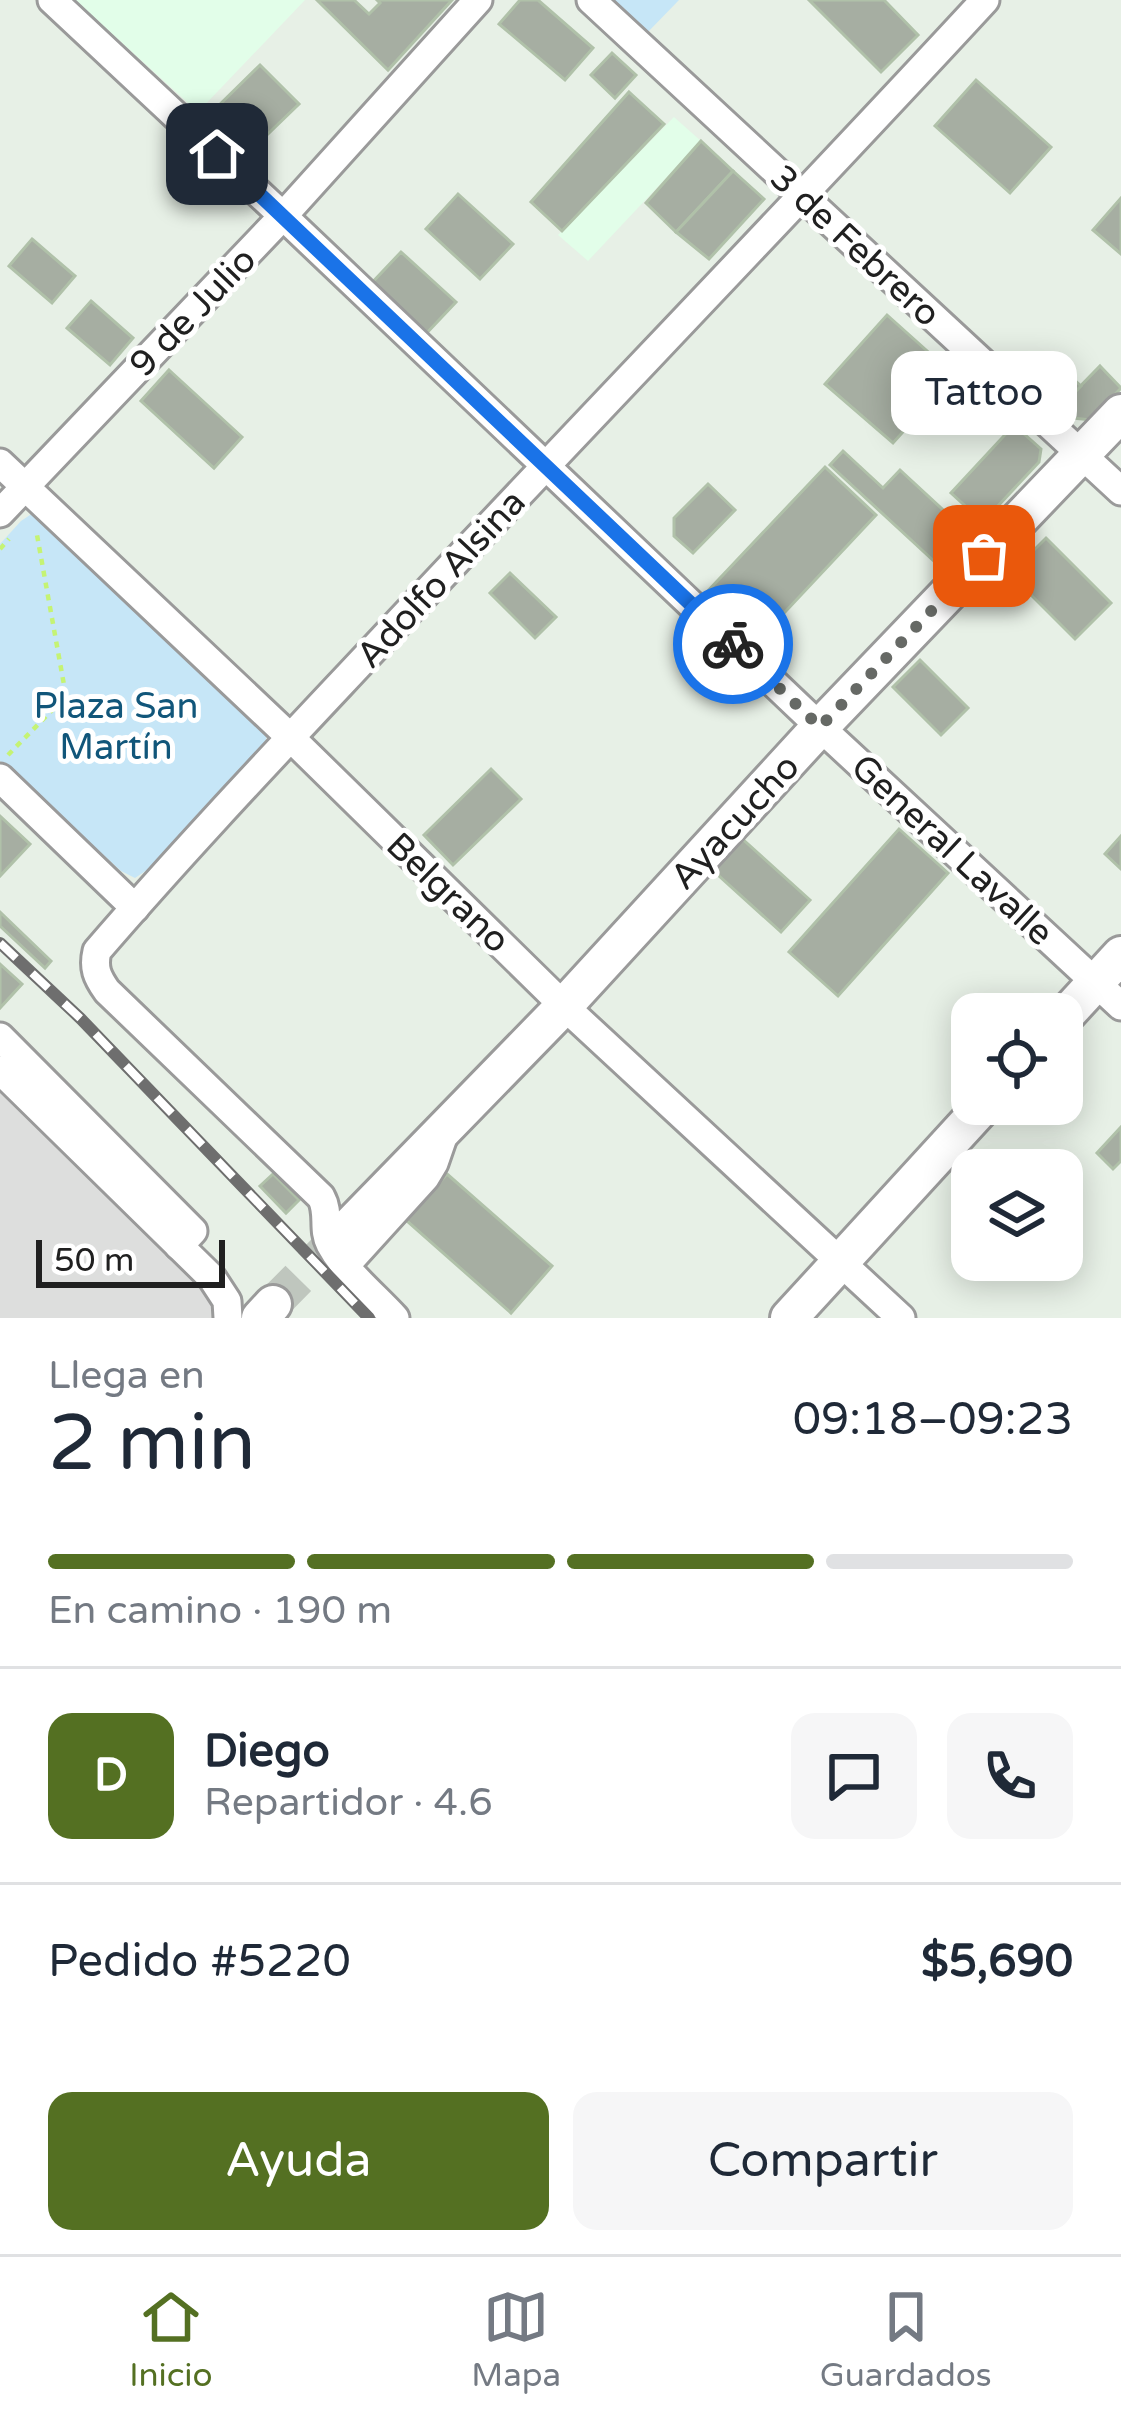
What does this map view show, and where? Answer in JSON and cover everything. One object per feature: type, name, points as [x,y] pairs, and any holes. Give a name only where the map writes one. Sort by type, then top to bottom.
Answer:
[{"type":"street","name":"General Lavalle","points":[[52,0],[820,727],[1113,981]]},
{"type":"street","name":"9 de Julio","points":[[0,513],[283,215],[478,0]]},
{"type":"street","name":"3 de Febrero","points":[[591,0],[1121,490]]},
{"type":"street","name":"Adolfo Alsina","points":[[339,1242],[321,1197],[107,991],[97,977],[97,951],[544,466],[985,0]]},
{"type":"street","name":"Ayacucho","points":[[339,1242],[1121,413]]},
{"type":"street","name":"Belgrano","points":[[0,463],[291,738],[564,1006],[902,1318]]},
{"type":"street","points":[[2,768],[135,908]]},
{"type":"street","points":[[1083,1003],[1113,981]]},
{"type":"street","points":[[3,1053],[194,1231],[179,1246],[212,1278],[226,1301],[229,1318]]},
{"type":"street","points":[[789,1318],[967,1125]]},
{"type":"street","points":[[339,1242],[395,1318]]},
{"type":"path","points":[[2,768],[66,695],[37,536]]},
{"type":"shaded area","points":[[75,0],[305,0],[198,112]]},
{"type":"shaded area","points":[[674,117],[701,141],[588,261],[558,235]]},
{"type":"shaded area","points":[[0,1092],[207,1289],[214,1318],[0,1318]]},
{"type":"green space","points":[[607,0],[679,0],[645,35]]},
{"type":"green space","name":"Plaza San Martín","points":[[33,513],[46,519],[269,730],[265,742],[135,878],[121,871],[0,761],[0,544]]},
{"type":"building","points":[[317,0],[354,0],[369,14],[380,3],[377,0],[452,0],[388,70]]},
{"type":"building","points":[[520,0],[538,0],[593,48],[565,80],[499,24]]},
{"type":"building","points":[[809,0],[884,0],[918,35],[881,72]]},
{"type":"building","points":[[612,53],[636,75],[615,98],[591,75]]},
{"type":"building","points":[[260,65],[299,104],[245,156],[207,117]]},
{"type":"building","points":[[976,80],[1051,147],[1010,193],[935,126]]},
{"type":"building","points":[[629,92],[664,124],[562,231],[531,202]]},
{"type":"building","points":[[701,141],[733,171],[676,232],[646,203]]},
{"type":"building","points":[[733,171],[764,199],[709,259],[676,232]]},
{"type":"building","points":[[458,194],[513,244],[480,279],[426,229]]},
{"type":"building","points":[[1121,198],[1121,254],[1093,230]]},
{"type":"building","points":[[32,239],[75,276],[52,303],[9,266]]},
{"type":"building","points":[[401,252],[456,302],[423,337],[368,287]]},
{"type":"building","points":[[91,301],[133,338],[110,365],[67,328]]},
{"type":"building","points":[[887,315],[954,375],[893,443],[825,384]]},
{"type":"building","points":[[1100,366],[1121,388],[1091,420],[1073,418],[1061,406]]},
{"type":"building","points":[[169,370],[242,437],[214,468],[141,401]]},
{"type":"building","points":[[1069,375],[1081,386],[1061,406],[1049,394]]},
{"type":"building","points":[[1014,425],[1041,449],[1039,462],[983,522],[951,493]]},
{"type":"building","points":[[843,451],[883,488],[900,470],[967,532],[937,564],[830,465]]},
{"type":"building","points":[[825,467],[876,515],[771,627],[736,595],[722,610],[705,594]]},
{"type":"building","points":[[708,484],[735,510],[693,553],[674,536],[674,518]]},
{"type":"building","points":[[1046,538],[1111,603],[1075,639],[1010,574]]},
{"type":"building","points":[[510,573],[556,617],[535,638],[490,593]]},
{"type":"building","points":[[920,660],[968,708],[941,735],[893,687]]},
{"type":"building","points":[[491,769],[521,799],[453,865],[424,835]]},
{"type":"building","points":[[0,816],[30,844],[0,876]]},
{"type":"building","points":[[899,829],[948,873],[838,996],[789,952]]},
{"type":"building","points":[[738,835],[810,900],[781,932],[708,866]]},
{"type":"building","points":[[1121,836],[1121,869],[1105,854]]},
{"type":"building","points":[[0,912],[51,961],[45,968],[0,926]]},
{"type":"building","points":[[0,964],[22,984],[0,1008]]},
{"type":"building","points":[[1121,1127],[1121,1161],[1113,1169],[1097,1153]]},
{"type":"building","points":[[273,1174],[299,1200],[286,1213],[260,1186]]},
{"type":"building","points":[[447,1174],[552,1266],[511,1313],[406,1220]]},
{"type":"tunnel","points":[[273,1304],[344,1232]]},
{"type":"railway","points":[[0,943],[81,1019],[369,1318]]},
{"type":"way so far","points":[[733,644],[820,727],[984,556]]},
{"type":"place","name":"Tattoo","points":[[984,556]]},
{"type":"route","points":[[217,154],[733,644]]}]
